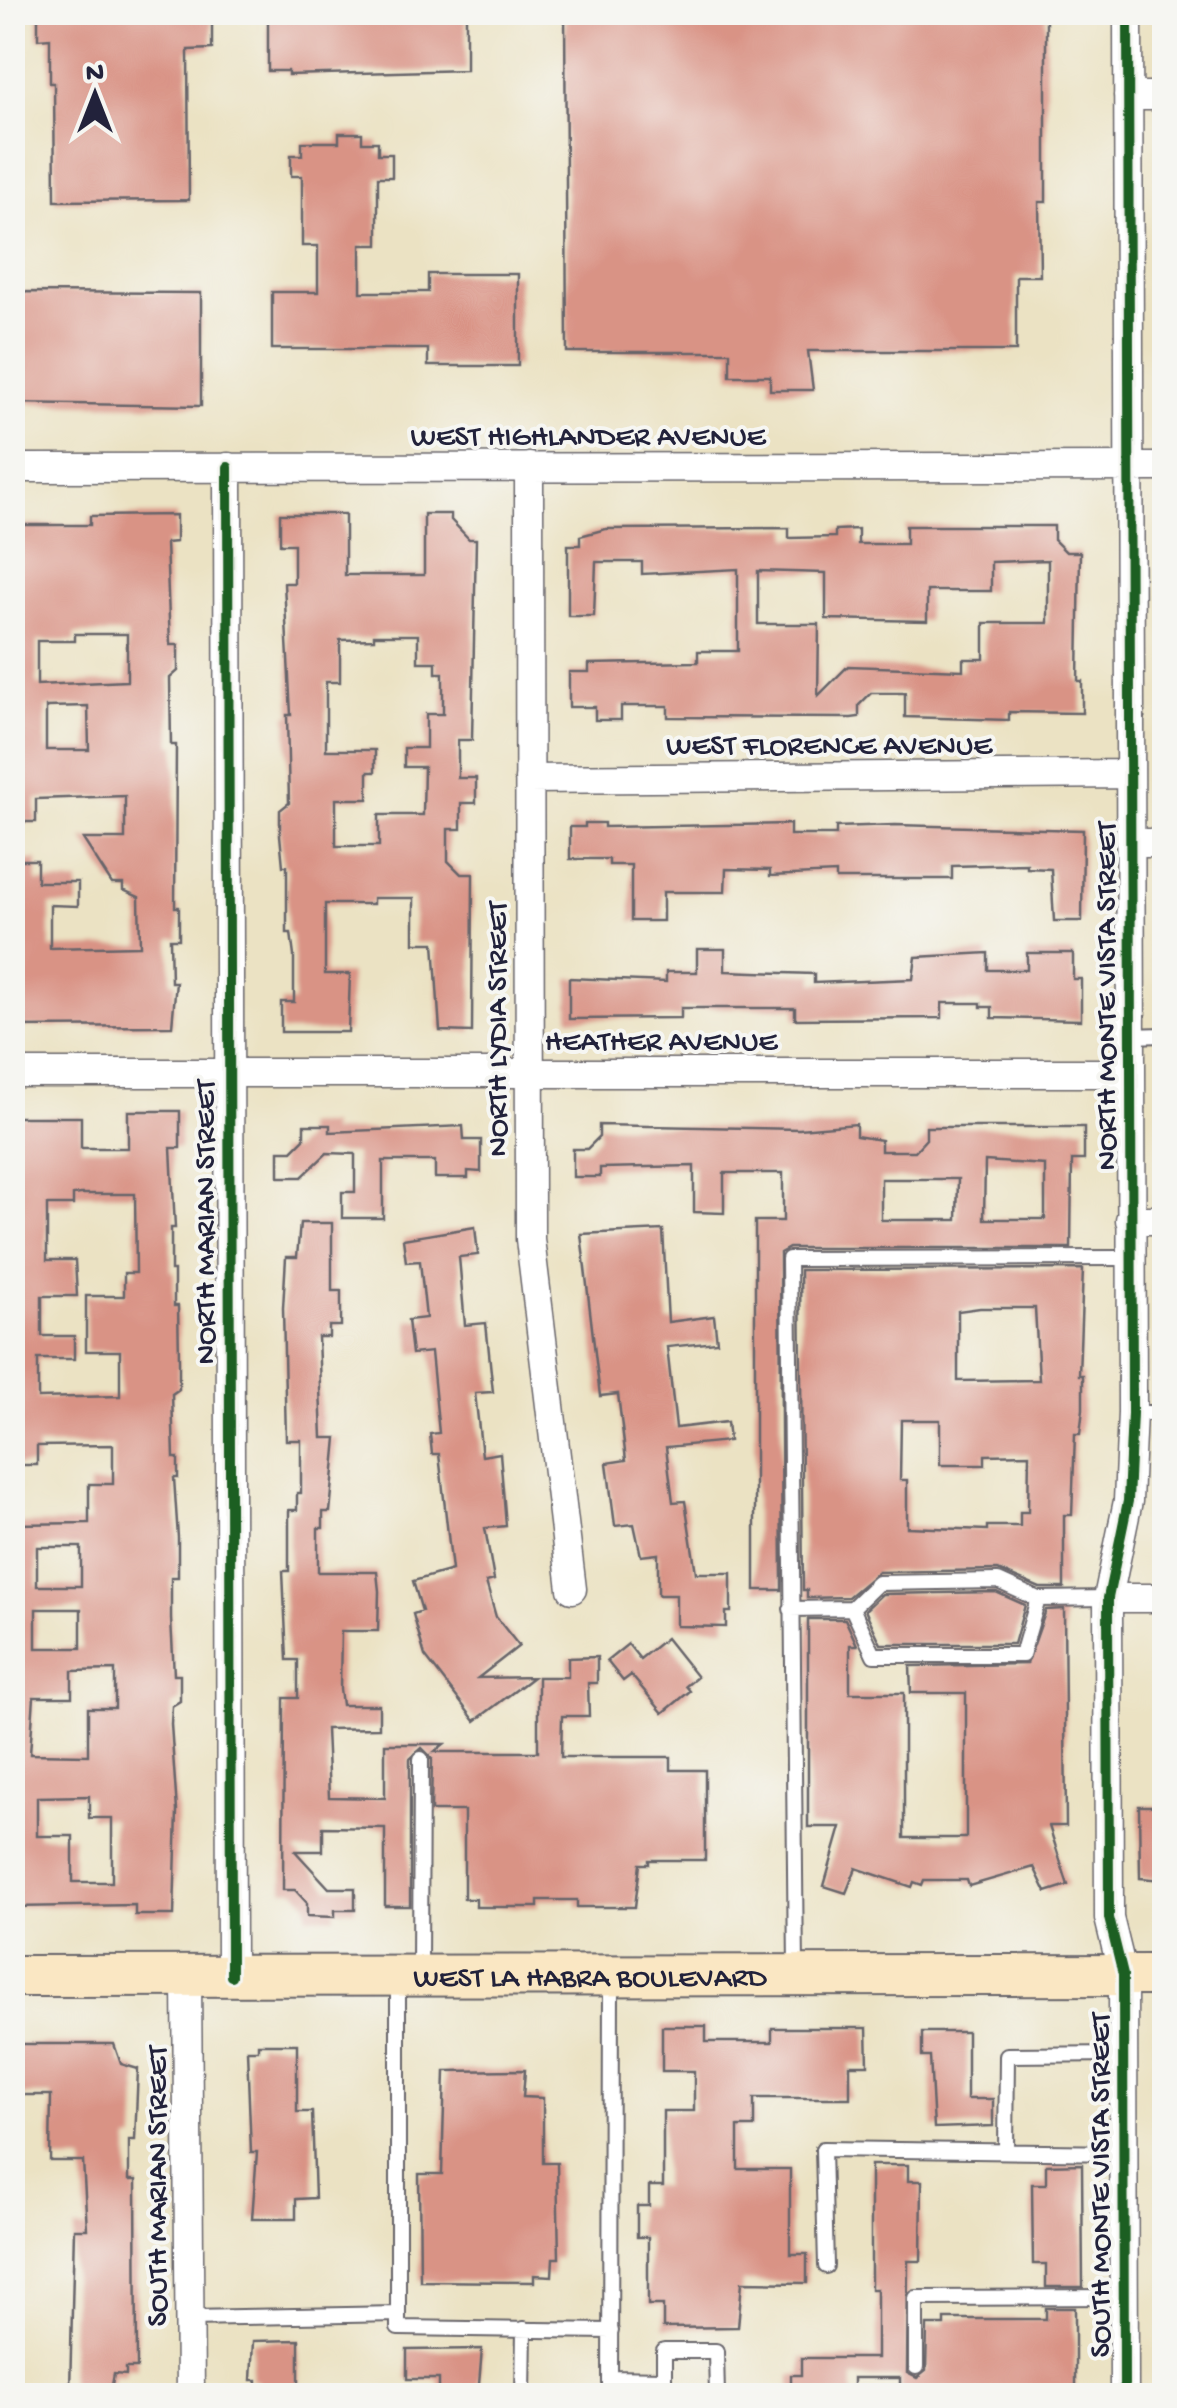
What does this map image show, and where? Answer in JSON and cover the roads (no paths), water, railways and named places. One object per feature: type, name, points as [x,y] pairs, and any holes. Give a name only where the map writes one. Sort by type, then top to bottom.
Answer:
[{"type":"main road","name":"WEST LA HABRA BOULEVARD","points":[[12,1976],[1164,1975]]},
{"type":"street","name":"NORTH MONTE VISTA STREET","points":[[1123,1975],[1109,1918],[1108,1598],[1128,1501],[1132,1413],[1128,12]]},
{"type":"street","points":[[1128,96],[1164,96]]},
{"type":"street","name":"NORTH MARIAN STREET","points":[[228,467],[231,1976]]},
{"type":"street","name":"NORTH LYDIA STREET","points":[[529,467],[528,1073],[535,1307],[572,1589]]},
{"type":"street","name":"WEST HIGHLANDER AVENUE","points":[[12,468],[1164,467]]},
{"type":"street","name":"WEST FLORENCE AVENUE","points":[[528,778],[1130,774]]},
{"type":"street","points":[[1130,843],[1164,843]]},
{"type":"street","name":"HEATHER AVENUE","points":[[12,1073],[1129,1073]]},
{"type":"street","points":[[1130,1220],[1164,1220]]},
{"type":"street","points":[[1108,1598],[1164,1598]]},
{"type":"street","name":"SOUTH MONTE VISTA STREET","points":[[1123,1975],[1124,2396]]},
{"type":"street","name":"SOUTH MARIAN STREET","points":[[187,1976],[190,2396]]},
{"type":"lane","points":[[1129,1036],[1164,1034]]},
{"type":"lane","points":[[796,1976],[788,1259],[1131,1258]]},
{"type":"lane","points":[[1132,1413],[1164,1413]]},
{"type":"lane","points":[[791,1609],[852,1608],[878,1583],[998,1581],[1038,1599],[1108,1598]]},
{"type":"lane","points":[[852,1608],[874,1655],[1022,1655],[1038,1599]]},
{"type":"lane","points":[[398,2321],[409,1976],[421,1760]]},
{"type":"lane","points":[[610,2396],[611,1976]]},
{"type":"lane","points":[[1006,2151],[1008,2055],[1124,2054]]},
{"type":"lane","points":[[826,2266],[823,2149],[1124,2152]]},
{"type":"lane","points":[[916,2367],[916,2298],[1124,2297]]},
{"type":"lane","points":[[190,2318],[398,2321],[524,2330],[611,2331]]},
{"type":"lane","points":[[523,2396],[524,2330]]},
{"type":"lane","points":[[610,2378],[664,2379],[664,2351],[716,2351],[717,2396]]}]
